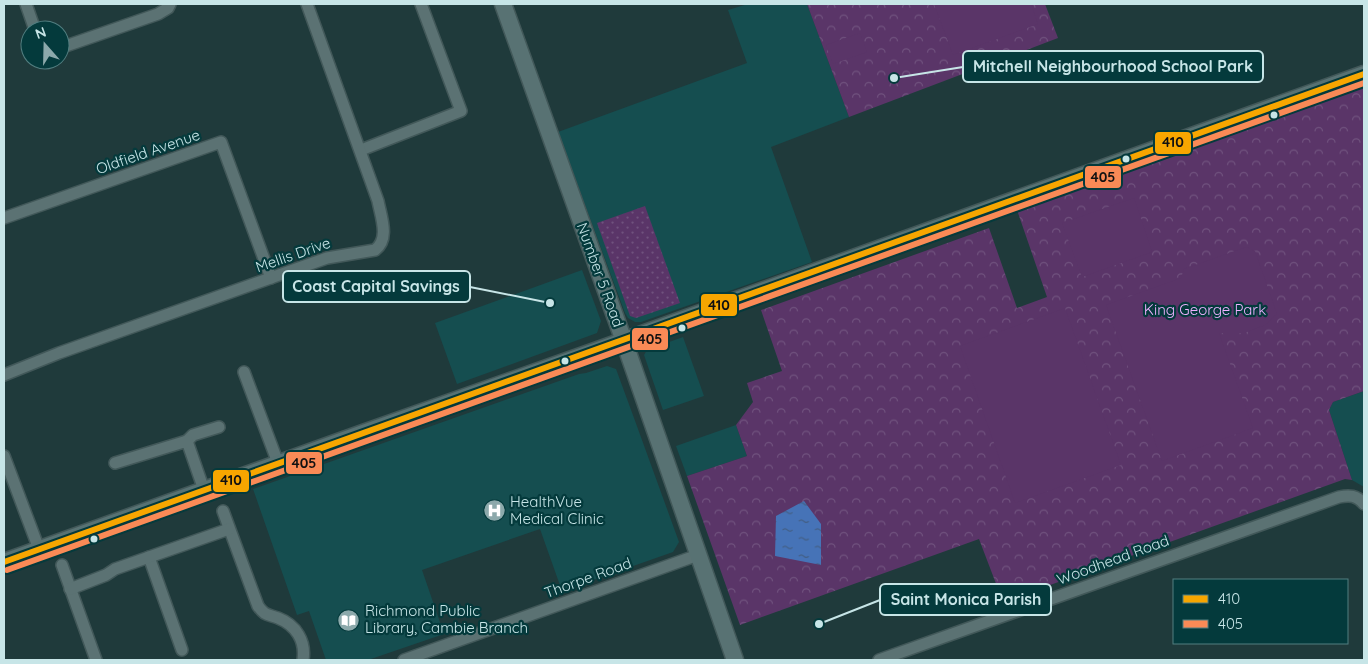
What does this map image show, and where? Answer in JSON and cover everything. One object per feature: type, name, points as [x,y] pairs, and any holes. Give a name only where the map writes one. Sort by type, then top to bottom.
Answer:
[{"type":"main road","name":"Number 5 Road","points":[[503,4],[624,341],[735,660]]},
{"type":"main road","points":[[4,562],[1364,74]]},
{"type":"street","points":[[26,4],[32,20]]},
{"type":"street","points":[[70,45],[158,14],[168,8],[170,4]]},
{"type":"street","name":"Mellis Drive","points":[[4,375],[59,353],[326,258],[375,250],[380,246],[383,234],[379,209],[361,150],[307,4]]},
{"type":"street","points":[[361,150],[461,111],[421,4]]},
{"type":"street","name":"Oldfield Avenue","points":[[4,218],[221,142],[271,278]]},
{"type":"street","points":[[244,372],[278,463]]},
{"type":"street","points":[[115,463],[187,441],[193,435],[219,427]]},
{"type":"street","points":[[187,441],[204,490]]},
{"type":"street","points":[[4,456],[39,549]]},
{"type":"street","name":"Woodhead Road","points":[[879,660],[1339,497],[1350,495],[1361,501]]},
{"type":"street","points":[[223,511],[258,606],[264,614],[288,623],[295,630],[303,644],[303,660]]},
{"type":"street","points":[[70,589],[115,570],[230,529]]},
{"type":"street","name":"Thorpe Road","points":[[404,660],[698,555]]},
{"type":"street","points":[[149,558],[182,650]]},
{"type":"street","points":[[62,565],[96,660]]},
{"type":"shaded area","points":[[748,4],[807,4],[849,117],[771,147],[812,262],[641,322],[635,322],[628,318],[625,313],[558,132],[747,63],[728,10]]},
{"type":"shaded area","points":[[582,270],[601,321],[597,333],[457,384],[435,323]]},
{"type":"shaded area","points":[[683,337],[704,396],[663,410],[644,355],[647,350]]},
{"type":"shaded area","points":[[607,366],[616,369],[679,542],[673,552],[562,591],[540,529],[422,570],[444,634],[368,660],[326,660],[309,611],[297,615],[253,489],[579,374]]},
{"type":"shaded area","points":[[1364,391],[1364,487],[1352,480],[1329,410],[1333,402]]},
{"type":"shaded area","points":[[736,425],[747,456],[687,476],[676,446]]},
{"type":"green space","points":[[807,4],[1045,4],[1058,38],[849,117]]},
{"type":"green space","points":[[934,4],[1031,4],[1038,24],[953,55]]},
{"type":"green space","points":[[860,33],[867,52],[833,64],[826,45]]},
{"type":"green space","name":"King George Park","points":[[1364,85],[1364,391],[1333,402],[1329,410],[1352,480],[1345,479],[1003,602],[979,539],[740,625],[687,476],[747,456],[736,425],[753,402],[747,383],[782,371],[761,310],[989,228],[1017,308],[1047,297],[1017,210]]},
{"type":"green space","points":[[1134,198],[1152,252],[1082,277],[1062,223]]},
{"type":"green space","points":[[645,206],[680,303],[636,318],[630,316],[597,223]]},
{"type":"green space","points":[[1246,247],[1255,251],[1277,314],[1265,325],[1244,333],[1219,333],[1253,428],[1162,461],[1106,305],[1181,278],[1184,269]]},
{"type":"green space","points":[[1065,308],[1121,465],[1015,503],[960,346]]},
{"type":"water","points":[[804,501],[821,524],[821,565],[775,556],[776,516]]},
{"type":"transit line","name":"410","points":[[4,562],[1364,74]]},
{"type":"transit line","name":"405","points":[[7,570],[1364,83]]},
{"type":"place","name":"Mitchell Neighbourhood School Park","points":[[894,78]]},
{"type":"place","name":"Coast Capital Savings","points":[[550,303]]},
{"type":"place","name":"HealthVue Medical Clinic","points":[[494,511]]},
{"type":"place","name":"Richmond Public Library, Cambie Branch","points":[[349,620]]},
{"type":"place","name":"Saint Monica Parish","points":[[819,624]]}]
